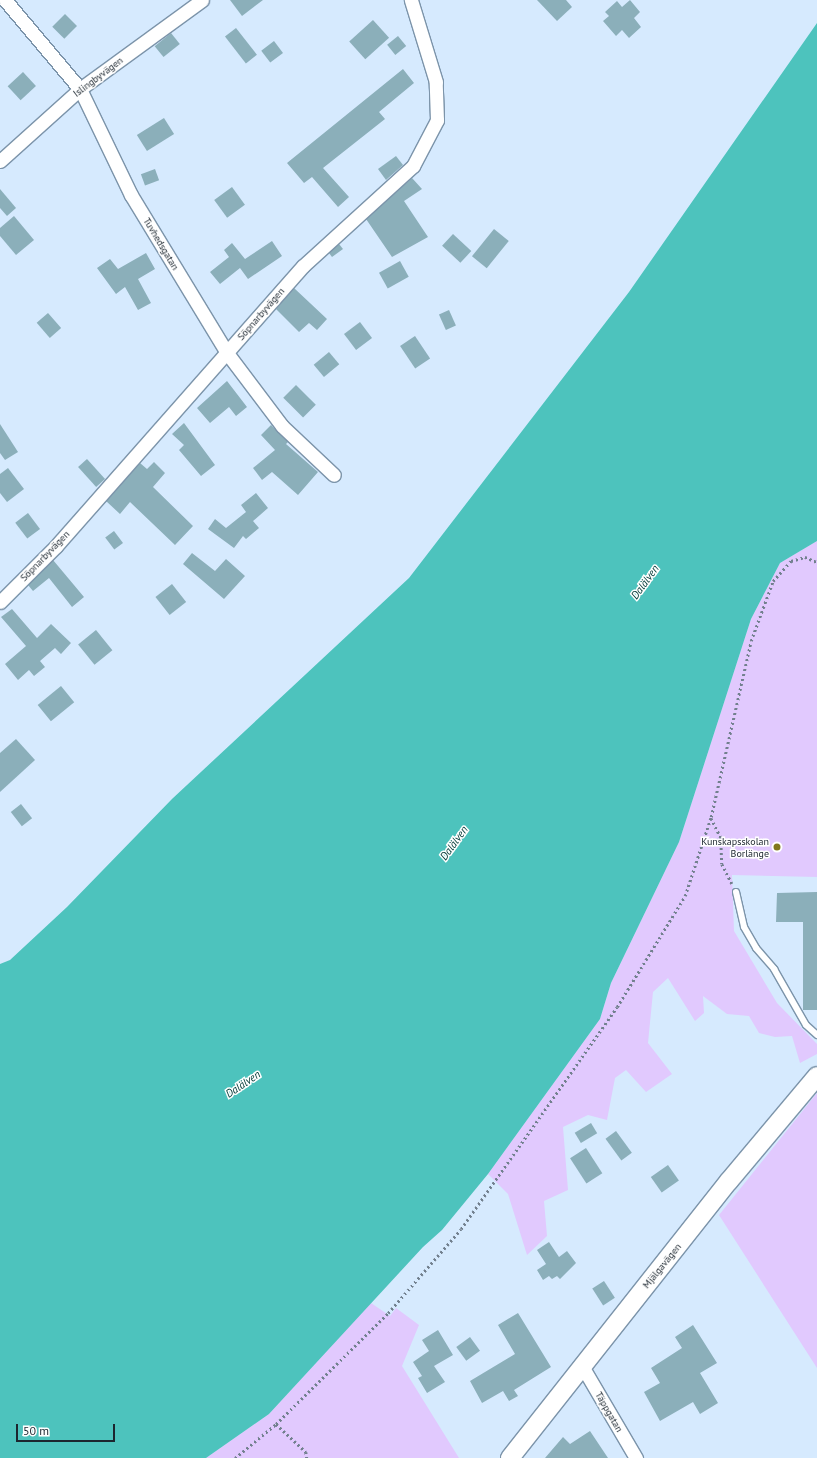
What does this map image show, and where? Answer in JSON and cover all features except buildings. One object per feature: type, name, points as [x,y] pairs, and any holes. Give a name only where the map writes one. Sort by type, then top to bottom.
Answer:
[{"type":"street","name":"Tuvhedsgatan","points":[[5,0],[80,89],[131,195],[227,353],[282,426],[334,475]]},
{"type":"street","name":"Islingbyvägen","points":[[0,161],[80,89],[202,0]]},
{"type":"street","name":"Söpnarbyvägen","points":[[0,602],[56,546],[303,266],[413,166],[437,120],[437,90],[411,0]]},
{"type":"street","name":"Mjälgavägen","points":[[510,1458],[582,1366],[817,1076]]},
{"type":"street","name":"Täppgatan","points":[[582,1366],[636,1458]]},
{"type":"lane","points":[[736,892],[744,927],[756,948],[774,969],[806,1025],[817,1035]]},
{"type":"path","points":[[236,1458],[276,1424],[388,1314],[461,1229],[617,1007],[685,896],[711,818],[750,641],[774,581],[791,561],[805,557],[817,562]]},
{"type":"path","points":[[711,818],[721,838],[722,864],[736,892]]},
{"type":"path","points":[[276,1424],[306,1452],[307,1458]]},
{"type":"shaded area","points":[[817,541],[817,877],[732,875],[734,931],[777,1003],[817,1044],[817,1054],[800,1063],[792,1036],[775,1037],[759,1033],[749,1016],[727,1014],[703,996],[704,1013],[695,1021],[668,978],[653,992],[648,1043],[672,1074],[646,1092],[626,1070],[615,1078],[607,1120],[588,1115],[563,1127],[568,1190],[544,1201],[547,1236],[527,1255],[508,1194],[488,1174],[600,1019],[611,983],[679,842],[751,619],[780,563]]},
{"type":"shaded area","points":[[817,1093],[817,1368],[719,1215]]},
{"type":"shaded area","points":[[371,1303],[390,1316],[396,1308],[419,1325],[402,1366],[459,1458],[206,1458],[269,1414]]},
{"type":"water","name":"Dalälven","points":[[817,23],[817,541],[780,563],[751,619],[679,842],[611,983],[600,1019],[488,1174],[442,1230],[423,1247],[269,1414],[206,1458],[0,1458],[0,964],[10,960],[67,907],[172,799],[409,578],[629,292]]},
{"type":"place","name":"Kunskapsskolan Borlänge","points":[[777,847]]}]
